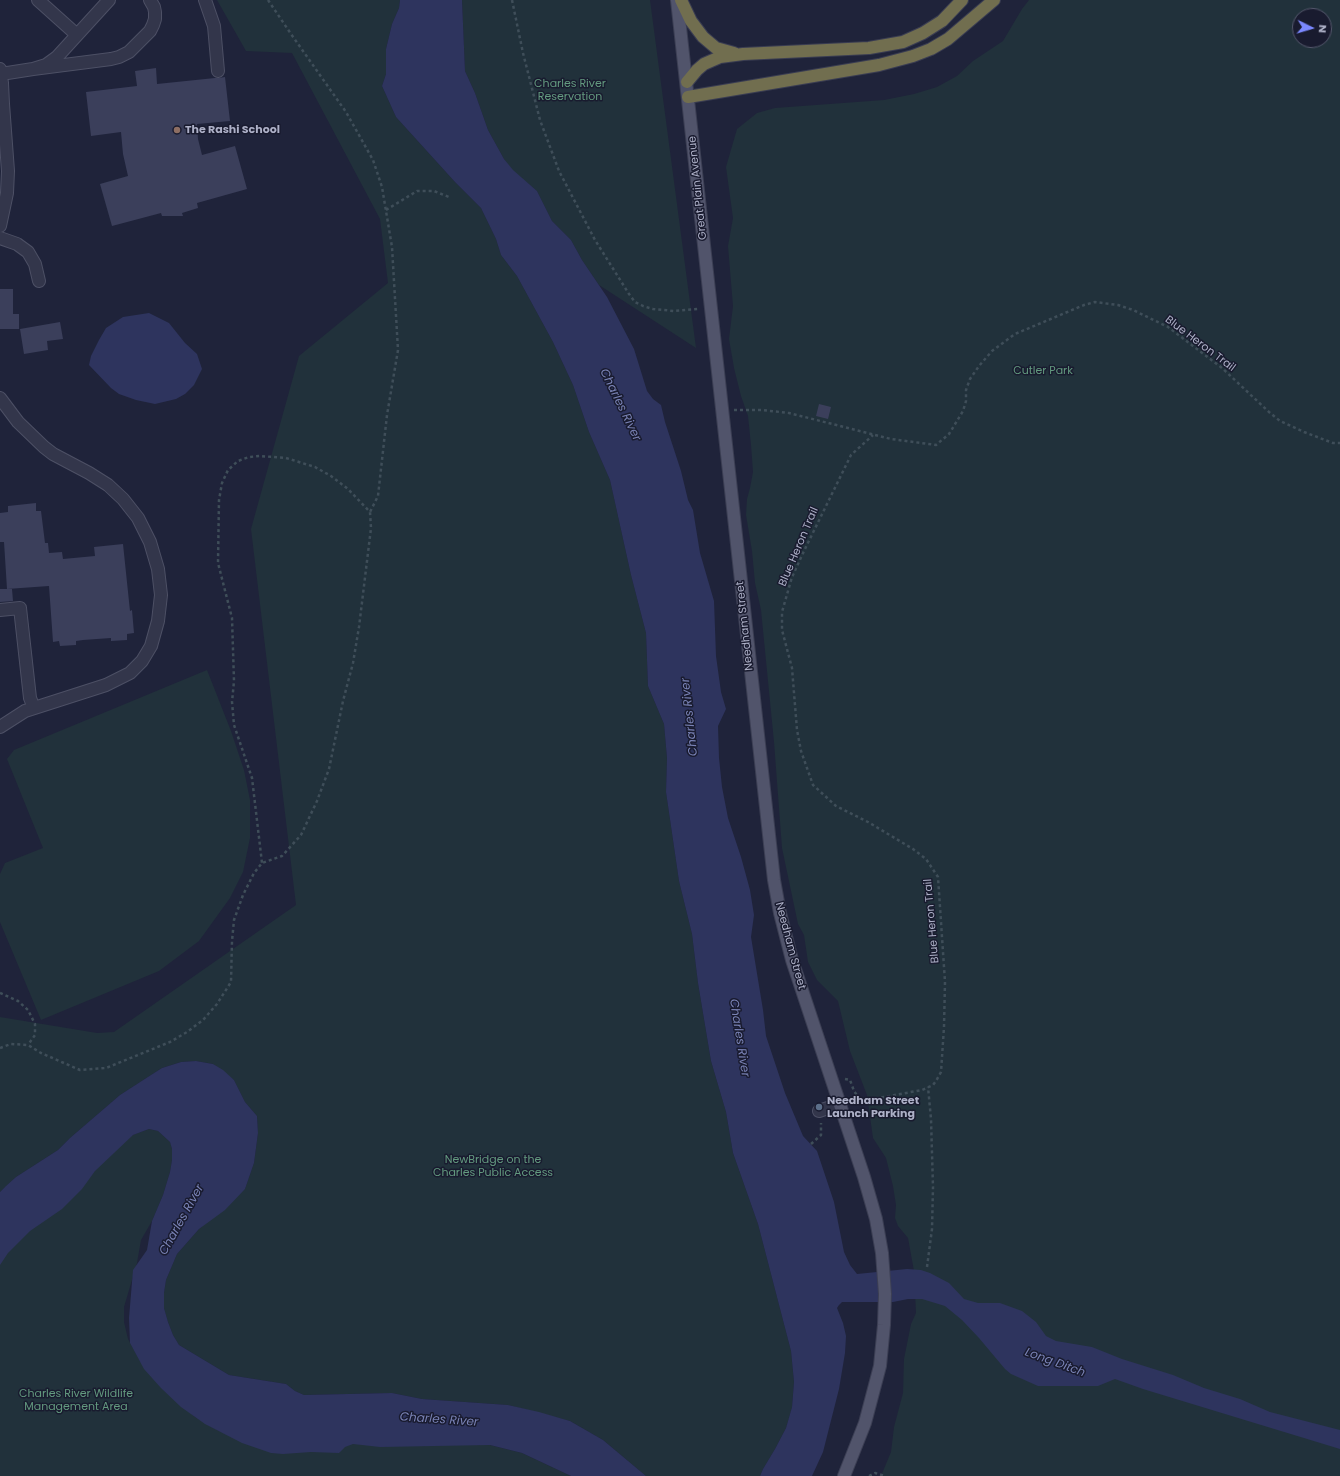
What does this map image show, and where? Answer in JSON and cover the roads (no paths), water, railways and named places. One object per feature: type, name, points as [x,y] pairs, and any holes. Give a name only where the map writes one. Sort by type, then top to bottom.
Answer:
[{"type":"highway","points":[[681,0],[696,30],[709,43],[725,51],[743,54]]},
{"type":"highway","points":[[686,82],[697,70],[711,60],[720,57],[743,54],[869,48],[903,42],[923,33],[942,21],[962,0]]},
{"type":"highway","points":[[688,97],[879,65],[913,56],[940,44],[994,0]]},
{"type":"main road","name":"Great Plain Avenue","points":[[677,0],[718,377]]},
{"type":"main road","name":"Needham Street","points":[[718,377],[774,880],[781,918],[792,960],[868,1190],[876,1219],[882,1253],[885,1294],[880,1366],[872,1402],[844,1476]]},
{"type":"street","points":[[38,0],[76,35]]},
{"type":"street","points":[[33,69],[46,65],[57,57],[109,0]]},
{"type":"street","points":[[0,226],[7,193],[8,171],[1,72],[119,57],[129,52],[150,31],[153,25],[155,12],[150,0]]},
{"type":"street","points":[[205,0],[214,26],[218,71]]},
{"type":"street","points":[[0,238],[17,244],[28,252],[35,264],[39,281]]},
{"type":"street","points":[[0,398],[18,422],[44,447],[53,454],[108,485],[123,499],[138,518],[150,542],[158,569],[160,582],[160,609],[155,634],[147,654],[136,667],[122,678],[106,685],[34,708],[14,717],[0,727]]},
{"type":"street","points":[[0,610],[20,608],[29,692],[34,708]]},
{"type":"street","points":[[819,1111],[840,1104]]},
{"type":"water","points":[[400,0],[462,0],[465,71],[475,93],[488,130],[504,159],[513,170],[537,191],[552,221],[571,240],[582,260],[607,297],[634,349],[647,391],[653,399],[661,405],[688,500],[693,510],[700,553],[714,601],[716,656],[721,692],[726,709],[718,726],[722,787],[728,818],[750,890],[754,915],[751,937],[766,1036],[785,1093],[803,1136],[817,1151],[834,1202],[844,1252],[850,1265],[857,1274],[907,1269],[921,1270],[930,1273],[949,1283],[964,1299],[978,1303],[1000,1303],[1022,1311],[1036,1322],[1046,1336],[1056,1341],[1092,1347],[1122,1359],[1173,1375],[1204,1388],[1240,1399],[1270,1412],[1340,1430],[1340,1449],[1143,1389],[1115,1379],[1098,1386],[1038,1386],[1011,1374],[1005,1369],[962,1320],[945,1306],[922,1299],[908,1299],[893,1302],[842,1302],[837,1308],[846,1336],[845,1353],[839,1389],[823,1452],[812,1476],[760,1476],[786,1428],[792,1407],[794,1382],[791,1351],[758,1224],[733,1153],[726,1112],[711,1061],[698,983],[692,934],[679,881],[666,792],[667,758],[664,724],[648,686],[646,633],[631,575],[610,480],[589,432],[573,385],[553,342],[517,276],[501,255],[496,239],[481,208],[455,182],[396,117],[382,86],[386,74],[386,49],[392,24],[399,8]]},
{"type":"water","points":[[149,313],[169,323],[185,343],[197,354],[202,369],[194,385],[185,394],[176,399],[155,404],[136,400],[119,394],[111,388],[89,365],[91,356],[106,328],[123,317]]},
{"type":"water","name":"Charles River","points":[[196,1061],[213,1064],[223,1070],[234,1080],[245,1102],[257,1116],[258,1133],[254,1163],[245,1189],[225,1210],[199,1229],[177,1254],[166,1280],[164,1308],[173,1335],[179,1345],[229,1375],[286,1384],[295,1391],[304,1395],[392,1393],[422,1399],[508,1405],[539,1412],[570,1421],[603,1440],[646,1476],[571,1476],[522,1453],[490,1445],[380,1447],[353,1444],[345,1447],[339,1453],[271,1453],[242,1443],[205,1424],[181,1407],[161,1388],[144,1369],[130,1343],[129,1318],[133,1270],[147,1250],[152,1221],[163,1195],[172,1160],[172,1149],[170,1142],[158,1131],[149,1129],[133,1135],[95,1171],[82,1189],[62,1209],[30,1231],[8,1253],[0,1265],[0,1192],[16,1177],[58,1150],[120,1095],[162,1068],[181,1062]]},
{"type":"place","name":"The Rashi School","points":[[177,130]]},
{"type":"place","name":"Needham Street Launch Parking","points":[[819,1107]]},
{"type":"park label","name":"Charles River Reservation","points":[[570,90]]},
{"type":"park label","name":"Cutler Park","points":[[1043,371]]},
{"type":"park label","name":"NewBridge on the Charles Public Access","points":[[493,1166]]},
{"type":"park label","name":"Charles River Wildlife Management Area","points":[[76,1400]]},
{"type":"water label","name":"Long Ditch","points":[[1055,1363]]}]
